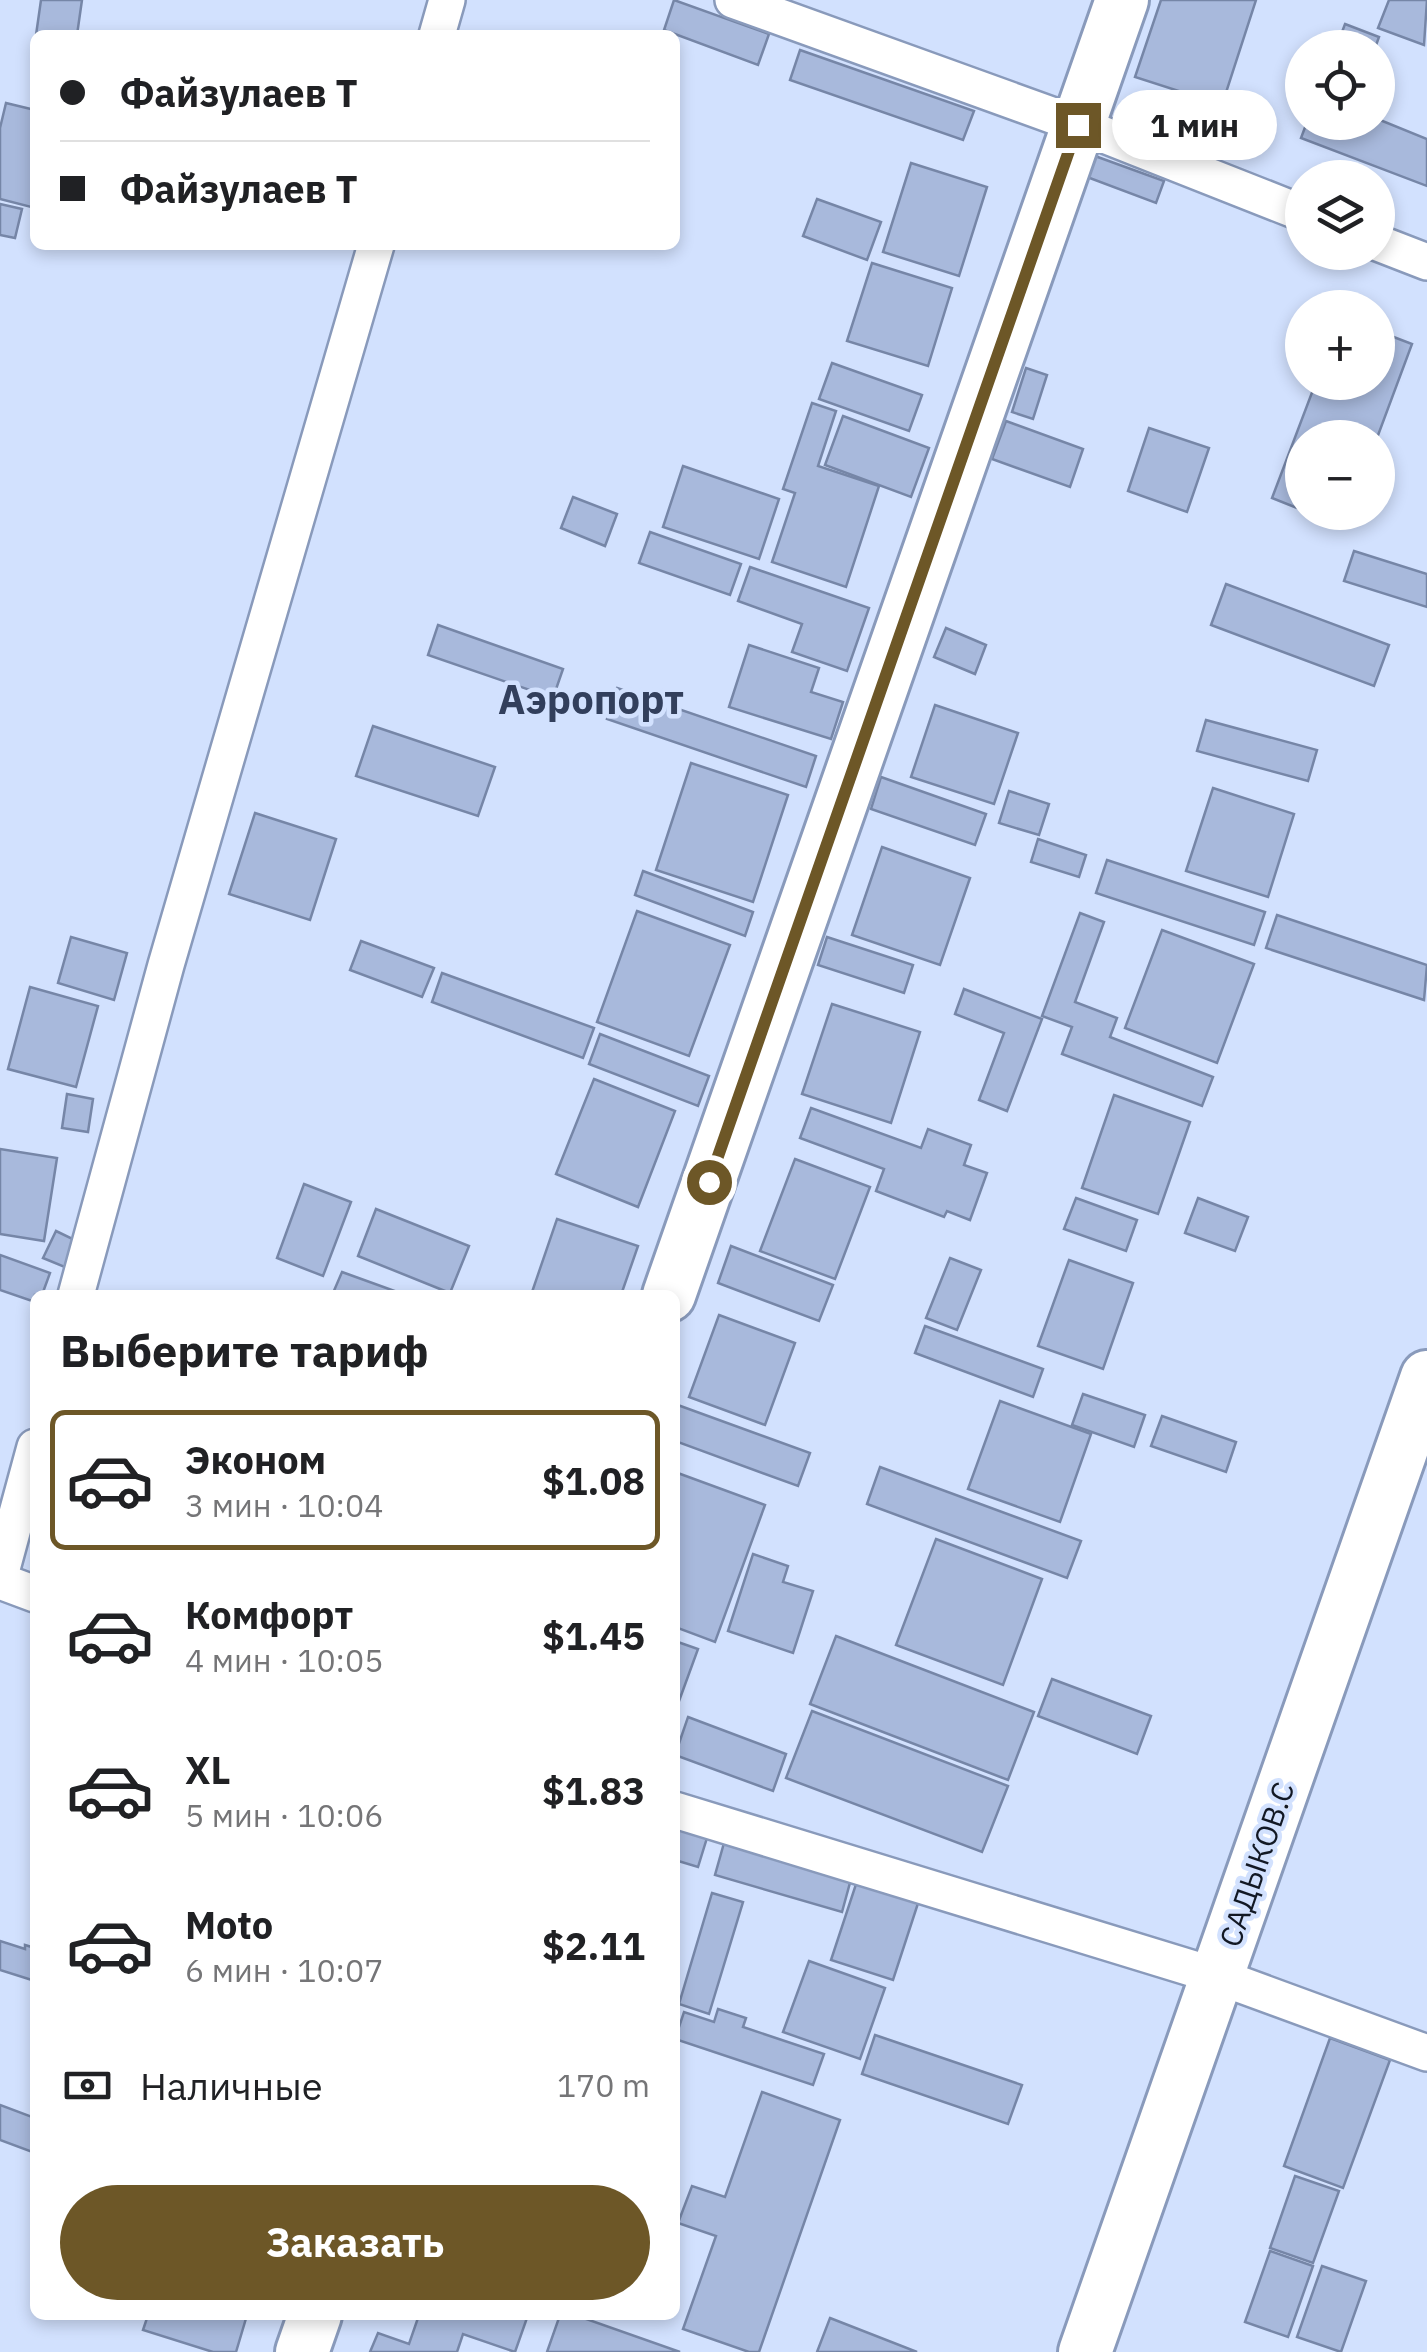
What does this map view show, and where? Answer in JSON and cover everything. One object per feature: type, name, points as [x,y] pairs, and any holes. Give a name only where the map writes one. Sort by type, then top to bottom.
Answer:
[{"type":"street","points":[[438,30],[447,0]]},
{"type":"street","points":[[733,0],[1078,125],[1285,206]]},
{"type":"street","points":[[672,1290],[1122,0]]},
{"type":"street","points":[[1395,249],[1427,262]]},
{"type":"street","points":[[77,1290],[166,964],[375,250]]},
{"type":"street","name":"САДЫКОВ.С","points":[[1086,2352],[1427,1376]]},
{"type":"street","points":[[30,1465],[0,1578],[30,1592]]},
{"type":"street","points":[[680,1812],[1217,1976],[1427,2053]]},
{"type":"street","points":[[302,2352],[313,2320]]},
{"type":"building","points":[[41,0],[82,0],[78,30],[37,30]]},
{"type":"building","points":[[674,0],[769,34],[758,65],[680,36],[680,30],[664,30]]},
{"type":"building","points":[[1161,0],[1256,0],[1222,105],[1135,77]]},
{"type":"building","points":[[1389,0],[1427,0],[1424,45],[1395,34],[1395,30],[1378,28]]},
{"type":"building","points":[[800,50],[974,111],[963,140],[790,80]]},
{"type":"building","points":[[6,103],[30,109],[30,207],[0,199],[0,128]]},
{"type":"building","points":[[1395,126],[1427,139],[1427,186],[1395,174],[1395,160],[1359,160],[1306,140],[1395,140]]},
{"type":"building","points":[[1095,156],[1164,181],[1156,203],[1087,177]]},
{"type":"building","points":[[911,163],[987,187],[959,276],[883,252]]},
{"type":"building","points":[[817,199],[881,222],[867,260],[803,236]]},
{"type":"building","points":[[0,204],[22,209],[15,238],[0,235]]},
{"type":"building","points":[[872,263],[952,288],[928,366],[847,341]]},
{"type":"building","points":[[1395,338],[1412,344],[1395,390]]},
{"type":"building","points":[[832,363],[922,395],[909,431],[819,399]]},
{"type":"building","points":[[1026,368],[1047,375],[1033,419],[1012,412]]},
{"type":"building","points":[[1309,400],[1391,400],[1384,420],[1302,420]]},
{"type":"building","points":[[812,403],[836,411],[818,466],[879,486],[846,587],[772,562],[795,493],[783,489]]},
{"type":"building","points":[[843,416],[929,448],[911,497],[825,465]]},
{"type":"building","points":[[1006,421],[1083,449],[1070,487],[992,459]]},
{"type":"building","points":[[1149,428],[1209,448],[1187,512],[1128,491]]},
{"type":"building","points":[[1285,464],[1285,503],[1272,498]]},
{"type":"building","points":[[683,466],[779,499],[759,559],[663,527]]},
{"type":"building","points":[[573,497],[617,514],[605,546],[561,528]]},
{"type":"building","points":[[650,532],[741,564],[730,595],[639,563]]},
{"type":"building","points":[[1354,551],[1427,574],[1427,607],[1344,581]]},
{"type":"building","points":[[750,567],[869,608],[847,671],[792,652],[802,624],[738,601]]},
{"type":"building","points":[[1226,584],[1389,645],[1374,686],[1211,625]]},
{"type":"building","points":[[438,625],[563,669],[553,698],[428,655]]},
{"type":"building","points":[[946,628],[986,645],[975,674],[934,657]]},
{"type":"building","points":[[749,645],[819,668],[811,692],[843,702],[831,739],[729,707]]},
{"type":"building","points":[[617,688],[816,756],[806,787],[607,719]]},
{"type":"building","points":[[935,705],[1018,733],[994,804],[911,777]]},
{"type":"building","points":[[1206,720],[1317,750],[1308,781],[1197,751]]},
{"type":"building","points":[[373,726],[495,767],[478,816],[356,776]]},
{"type":"building","points":[[691,763],[788,795],[753,902],[656,870]]},
{"type":"building","points":[[881,777],[986,814],[975,845],[871,809]]},
{"type":"building","points":[[1213,788],[1294,814],[1268,897],[1186,871]]},
{"type":"building","points":[[1009,791],[1049,804],[1039,835],[999,823]]},
{"type":"building","points":[[255,813],[336,839],[310,920],[229,894]]},
{"type":"building","points":[[1038,839],[1086,855],[1079,877],[1031,862]]},
{"type":"building","points":[[882,847],[970,878],[940,965],[852,935]]},
{"type":"building","points":[[1107,860],[1265,912],[1254,945],[1096,893]]},
{"type":"building","points":[[643,871],[753,912],[745,936],[635,895]]},
{"type":"building","points":[[637,911],[730,945],[689,1056],[597,1022]]},
{"type":"building","points":[[1080,913],[1104,922],[1075,1002],[1117,1018],[1110,1037],[1213,1077],[1202,1106],[1062,1054],[1072,1027],[1042,1016]]},
{"type":"building","points":[[1277,915],[1427,965],[1424,1000],[1266,948]]},
{"type":"building","points":[[1162,930],[1254,964],[1217,1063],[1125,1028]]},
{"type":"building","points":[[71,937],[127,953],[114,1000],[58,983]]},
{"type":"building","points":[[827,937],[913,965],[904,993],[818,965]]},
{"type":"building","points":[[361,941],[434,968],[422,997],[350,970]]},
{"type":"building","points":[[442,973],[594,1028],[583,1058],[432,1002]]},
{"type":"building","points":[[30,987],[98,1006],[76,1087],[8,1069]]},
{"type":"building","points":[[964,989],[1042,1019],[1007,1111],[979,1100],[1004,1033],[955,1014]]},
{"type":"building","points":[[832,1004],[920,1032],[891,1123],[802,1094]]},
{"type":"building","points":[[600,1034],[709,1076],[698,1106],[589,1064]]},
{"type":"building","points":[[594,1079],[675,1111],[638,1207],[556,1174]]},
{"type":"building","points":[[67,1094],[93,1099],[88,1132],[62,1128]]},
{"type":"building","points":[[1114,1095],[1190,1122],[1158,1214],[1082,1188]]},
{"type":"building","points":[[811,1108],[921,1148],[928,1129],[971,1145],[964,1165],[987,1173],[970,1220],[947,1211],[944,1217],[876,1191],[884,1169],[800,1138]]},
{"type":"building","points":[[0,1149],[57,1158],[44,1241],[0,1234]]},
{"type":"building","points":[[795,1159],[870,1187],[835,1279],[760,1251]]},
{"type":"building","points":[[304,1184],[351,1202],[323,1276],[277,1258]]},
{"type":"building","points":[[1076,1198],[1137,1220],[1126,1251],[1064,1229]]},
{"type":"building","points":[[1198,1198],[1248,1217],[1235,1251],[1185,1233]]},
{"type":"building","points":[[376,1209],[469,1246],[451,1290],[358,1256]]},
{"type":"building","points":[[557,1219],[638,1246],[623,1290],[533,1290]]},
{"type":"building","points":[[56,1231],[79,1242],[67,1268],[43,1258]]},
{"type":"building","points":[[731,1246],[833,1285],[819,1321],[718,1283]]},
{"type":"building","points":[[0,1255],[50,1273],[44,1290],[30,1290],[30,1300],[0,1290]]},
{"type":"building","points":[[950,1258],[981,1270],[957,1330],[926,1318]]},
{"type":"building","points":[[1069,1260],[1133,1283],[1103,1369],[1038,1346]]},
{"type":"building","points":[[342,1272],[392,1290],[334,1290]]},
{"type":"building","points":[[719,1315],[795,1343],[765,1425],[689,1397]]},
{"type":"building","points":[[925,1326],[1043,1369],[1033,1397],[915,1353]]},
{"type":"building","points":[[1083,1394],[1145,1415],[1134,1447],[1072,1425]]},
{"type":"building","points":[[1000,1401],[1091,1434],[1060,1522],[968,1489]]},
{"type":"building","points":[[680,1406],[810,1453],[798,1486],[680,1443]]},
{"type":"building","points":[[1162,1416],[1236,1442],[1226,1472],[1151,1446]]},
{"type":"building","points":[[880,1467],[1081,1541],[1067,1578],[867,1504]]},
{"type":"building","points":[[680,1474],[765,1505],[715,1642],[680,1629]]},
{"type":"building","points":[[936,1539],[1042,1579],[1003,1685],[896,1645]]},
{"type":"building","points":[[753,1554],[788,1566],[783,1582],[813,1591],[793,1653],[728,1631]]},
{"type":"building","points":[[836,1636],[1034,1712],[1008,1780],[810,1704]]},
{"type":"building","points":[[680,1643],[698,1649],[680,1698]]},
{"type":"building","points":[[1052,1679],[1151,1716],[1137,1754],[1038,1716]]},
{"type":"building","points":[[812,1711],[1008,1786],[982,1852],[786,1778]]},
{"type":"building","points":[[688,1717],[786,1754],[773,1791],[680,1757],[680,1740]]},
{"type":"building","points":[[680,1819],[710,1828],[698,1867],[680,1862]]},
{"type":"building","points":[[724,1843],[851,1879],[842,1912],[715,1875]]},
{"type":"building","points":[[860,1872],[922,1891],[893,1980],[831,1960]]},
{"type":"building","points":[[712,1893],[743,1902],[709,2014],[680,2004]]},
{"type":"building","points":[[0,1941],[25,1949],[25,1945],[30,1946],[30,1979],[0,1970]]},
{"type":"building","points":[[809,1961],[885,1988],[860,2059],[783,2032]]},
{"type":"building","points":[[718,2009],[746,2018],[743,2027],[824,2054],[813,2085],[680,2041],[684,2012],[714,2022]]},
{"type":"building","points":[[875,2035],[1022,2085],[1008,2124],[862,2074]]},
{"type":"building","points":[[1330,2038],[1390,2060],[1343,2188],[1284,2166]]},
{"type":"building","points":[[762,2092],[840,2120],[759,2352],[683,2329],[716,2236],[680,2224],[680,2218],[692,2186],[725,2197]]},
{"type":"building","points":[[0,2105],[30,2116],[30,2151],[0,2140]]},
{"type":"building","points":[[1295,2176],[1339,2191],[1313,2263],[1270,2248]]},
{"type":"building","points":[[1270,2251],[1313,2266],[1288,2337],[1245,2322]]},
{"type":"building","points":[[1322,2266],[1366,2281],[1341,2352],[1297,2337]]},
{"type":"building","points":[[830,2318],[917,2352],[817,2352]]},
{"type":"building","points":[[146,2320],[246,2320],[236,2352],[213,2352],[143,2330]]},
{"type":"building","points":[[417,2320],[526,2320],[515,2352],[463,2334],[457,2352],[370,2352],[378,2333],[409,2344]]},
{"type":"building","points":[[558,2320],[589,2320],[680,2352],[547,2352]]},
{"type":"district","name":"Аэропорт","points":[[591,699]]},
{"type":"route","points":[[709,1182],[1078,125]]}]
